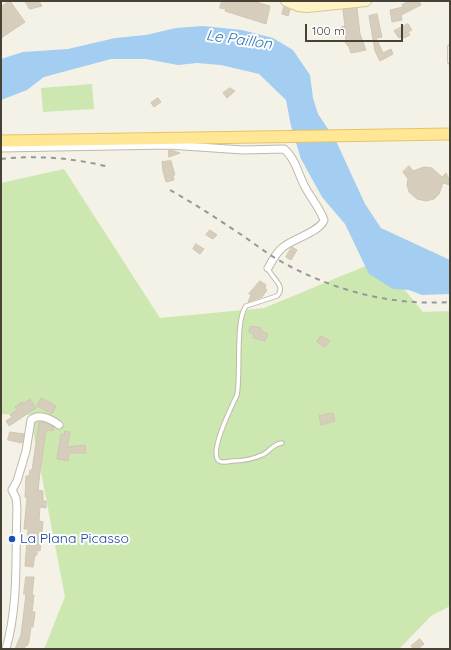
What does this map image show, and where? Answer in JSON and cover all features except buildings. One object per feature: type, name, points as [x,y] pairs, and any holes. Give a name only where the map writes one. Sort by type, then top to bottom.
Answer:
[{"type":"main road","points":[[1,137],[449,132]]},
{"type":"main road","points":[[1,141],[269,134]]},
{"type":"street","points":[[286,1],[298,6],[307,7],[366,1]]},
{"type":"street","points":[[1,148],[169,145],[243,150],[284,149],[293,161],[304,185],[324,220],[321,226],[291,241],[281,249],[268,268]]},
{"type":"street","points":[[6,649],[13,619],[16,591],[17,508],[16,498],[12,490],[17,482],[26,451],[31,420],[37,417],[49,418],[59,425]]},
{"type":"lane","points":[[450,48],[450,62]]},
{"type":"lane","points":[[268,268],[269,273],[281,289],[277,296],[252,303],[244,308],[241,320],[239,386],[237,395],[216,446],[216,457],[222,462],[252,458],[260,456],[278,443],[282,443]]},
{"type":"green space","points":[[92,84],[94,109],[43,112],[41,88]]},
{"type":"green space","points":[[64,169],[160,318],[264,308],[380,260],[423,312],[450,311],[450,606],[431,616],[399,649],[44,649],[65,597],[30,415],[1,414],[1,183]]},
{"type":"water","name":"Le Paillon","points":[[203,26],[242,30],[273,38],[293,50],[310,75],[313,98],[318,114],[336,141],[365,204],[381,228],[450,260],[450,294],[422,295],[409,290],[393,289],[369,274],[345,224],[322,197],[301,159],[291,126],[286,100],[259,74],[221,65],[197,63],[178,65],[146,59],[111,59],[44,77],[27,90],[1,100],[1,59],[23,52],[68,49],[115,38],[146,35],[176,28]]},
{"type":"railway","points":[[1,159],[42,157],[69,159],[109,167]]},
{"type":"railway","points":[[170,190],[242,235],[275,258],[316,279],[337,287],[381,298],[427,303],[450,302]]},
{"type":"place","name":"La Plana Picasso","points":[[12,539]]}]
